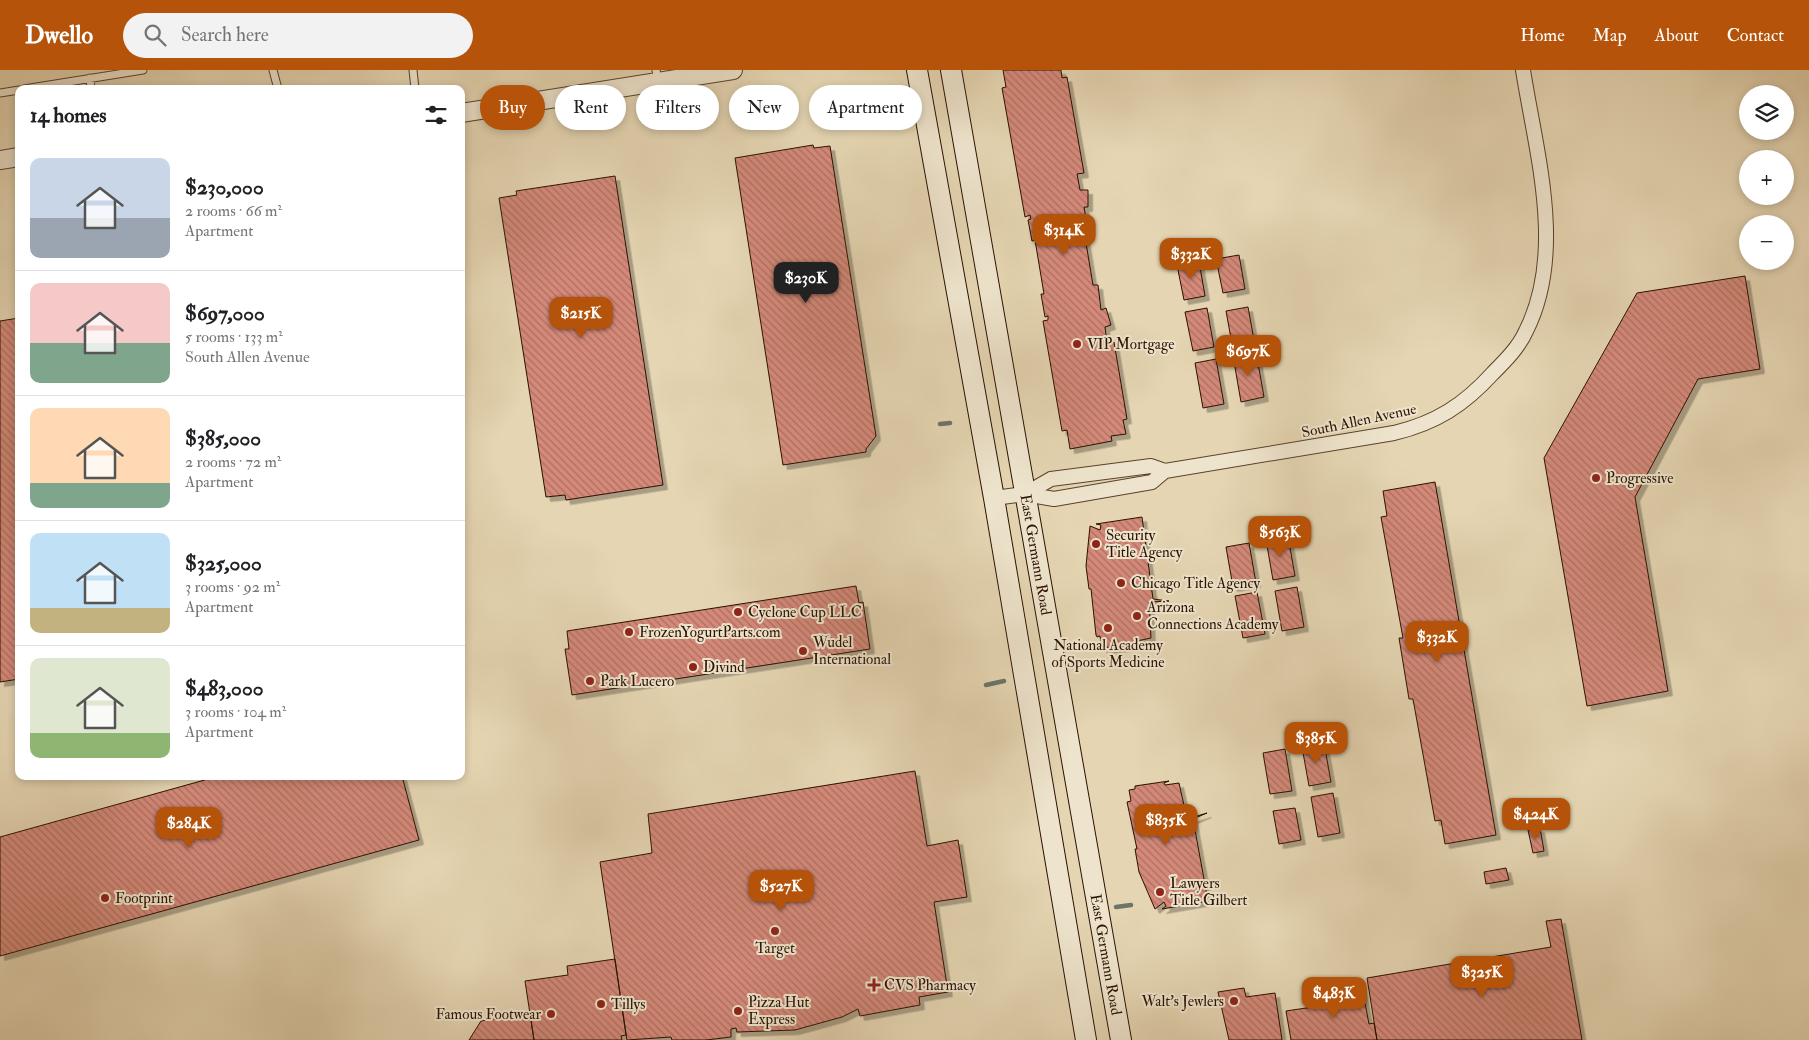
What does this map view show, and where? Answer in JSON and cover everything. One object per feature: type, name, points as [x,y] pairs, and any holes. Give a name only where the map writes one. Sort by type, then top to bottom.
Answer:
[{"type":"main road","name":"East Germann Road","points":[[917,70],[994,498],[1086,1040]]},
{"type":"main road","name":"East Germann Road","points":[[951,70],[1121,1040]]},
{"type":"street","points":[[465,112],[657,75],[733,70]]},
{"type":"street","name":"South Allen Avenue","points":[[1025,494],[1051,480],[1151,466],[1165,471],[1310,448],[1411,429],[1449,412],[1481,386],[1506,359],[1526,332],[1537,304],[1543,278],[1547,236],[1546,212],[1523,70]]},
{"type":"street","points":[[0,160],[15,158]]},
{"type":"street","name":"South Allen Avenue","points":[[994,498],[1025,494],[1054,499],[1152,482],[1165,471]]},
{"type":"lane","points":[[48,85],[143,70]]},
{"type":"lane","points":[[274,70],[277,85]]},
{"type":"lane","points":[[413,70],[415,85]]},
{"type":"lane","points":[[90,78],[91,85]]},
{"type":"lane","points":[[0,92],[15,90]]},
{"type":"building","points":[[1003,70],[1061,70],[1062,78],[1067,77],[1084,173],[1077,174],[1080,190],[1088,190],[1088,207],[1084,207],[1088,230],[1084,231],[1093,285],[1098,285],[1101,310],[1106,308],[1111,325],[1105,327],[1107,343],[1114,342],[1127,419],[1123,420],[1126,434],[1111,436],[1112,441],[1070,449],[1067,430],[1062,431],[1043,321],[1048,320],[1048,316],[1045,317],[1041,294],[1044,294],[1035,240],[1032,241],[1028,220],[1031,219],[1030,215],[1025,217],[1002,88],[1006,87]]},
{"type":"building","points":[[813,145],[814,148],[830,146],[876,436],[866,449],[866,452],[783,465],[735,158]]},
{"type":"building","points":[[615,176],[663,485],[566,500],[565,495],[546,497],[499,198],[517,195],[516,191]]},
{"type":"building","points":[[1239,255],[1245,289],[1223,293],[1216,259]]},
{"type":"building","points":[[1199,261],[1205,296],[1184,300],[1177,265]]},
{"type":"building","name":"Progressive","points":[[1745,276],[1760,369],[1698,379],[1635,497],[1668,691],[1587,706],[1544,458],[1637,293]]},
{"type":"building","points":[[1248,307],[1254,340],[1232,344],[1226,311]]},
{"type":"building","points":[[1207,308],[1214,347],[1193,351],[1185,312]]},
{"type":"building","points":[[15,319],[15,680],[0,682],[0,321]]},
{"type":"building","points":[[1256,352],[1264,397],[1241,402],[1233,356]]},
{"type":"building","points":[[1216,359],[1224,404],[1203,408],[1195,363]]},
{"type":"building","points":[[1435,482],[1496,835],[1445,844],[1441,820],[1435,821],[1413,699],[1409,699],[1399,638],[1403,638],[1381,517],[1387,516],[1383,491]]},
{"type":"building","points":[[1142,517],[1153,599],[1169,601],[1149,602],[1151,638],[1137,641],[1143,644],[1109,649],[1108,647],[1102,648],[1100,636],[1097,637],[1096,635],[1091,589],[1089,589],[1086,566],[1090,526],[1100,530],[1101,525],[1096,524]]},
{"type":"building","points":[[1288,536],[1295,576],[1273,580],[1266,540]]},
{"type":"building","points":[[1249,543],[1256,583],[1233,587],[1226,547]]},
{"type":"building","points":[[856,586],[859,603],[863,602],[870,649],[572,695],[565,649],[569,649],[567,631]]},
{"type":"building","points":[[1297,587],[1304,627],[1282,631],[1275,591]]},
{"type":"building","points":[[1257,592],[1265,634],[1243,638],[1235,596]]},
{"type":"building","points":[[1324,743],[1331,782],[1309,786],[1302,747]]},
{"type":"building","points":[[1285,749],[1292,791],[1270,794],[1263,753]]},
{"type":"building","name":"Target","points":[[915,771],[927,846],[958,840],[967,897],[934,902],[948,992],[919,997],[920,1005],[860,1016],[858,1009],[842,1017],[795,1030],[737,1032],[736,1028],[731,1029],[731,1037],[706,1040],[672,1040],[671,1037],[627,1040],[600,862],[652,853],[648,814]]},
{"type":"building","name":"Footprint","points":[[205,780],[403,780],[419,840],[0,956],[0,837]]},
{"type":"building","points":[[1169,781],[1164,783],[1165,785],[1179,783],[1187,819],[1207,813],[1193,819],[1208,901],[1162,909],[1166,906],[1164,902],[1155,909],[1139,872],[1135,849],[1137,849],[1127,802],[1131,801],[1129,790],[1135,789],[1135,786]]},
{"type":"building","points":[[1333,793],[1340,833],[1318,837],[1311,797]]},
{"type":"building","points":[[1295,808],[1301,840],[1279,844],[1273,811]]},
{"type":"building","points":[[1540,828],[1544,851],[1533,853],[1528,830]]},
{"type":"building","points":[[1506,868],[1509,880],[1486,884],[1484,872]]},
{"type":"building","points":[[1561,919],[1582,1040],[1377,1040],[1367,978],[1551,947],[1546,921]]},
{"type":"building","points":[[615,959],[626,1035],[621,1036],[622,1040],[534,1040],[525,981],[568,975],[567,966]]},
{"type":"building","points":[[1361,982],[1369,1024],[1374,1023],[1377,1040],[1291,1040],[1286,1011],[1340,1003],[1346,984]]},
{"type":"building","points":[[1244,988],[1246,997],[1275,993],[1282,1040],[1229,1040],[1218,992]]},
{"type":"building","points":[[530,1014],[534,1040],[469,1040],[481,1021]]},
{"type":"waterway","points":[[940,424],[950,423]]},
{"type":"waterway","points":[[986,685],[1004,681]]},
{"type":"waterway","points":[[1116,907],[1131,905]]},
{"type":"place","name":"VIP Mortgage","points":[[1077,344]]},
{"type":"place","name":"Progressive","points":[[1596,478]]},
{"type":"place","name":"Security Title Agency","points":[[1096,544]]},
{"type":"place","name":"Chicago Title Agency","points":[[1121,583]]},
{"type":"place","name":"Cyclone Cup LLC","points":[[738,612]]},
{"type":"place","name":"Arizona Connections Academy","points":[[1137,616]]},
{"type":"place","name":"National Academy of Sports Medicine","points":[[1108,628]]},
{"type":"place","name":"FrozenYogurtParts.com","points":[[629,632]]},
{"type":"place","name":"Wudel International","points":[[803,651]]},
{"type":"place","name":"Divind","points":[[693,667]]},
{"type":"place","name":"Park Lucero","points":[[590,681]]},
{"type":"place","name":"Lawyers Title Gilbert","points":[[1160,892]]},
{"type":"place","name":"Footprint","points":[[105,898]]},
{"type":"place","name":"Target","points":[[775,931]]},
{"type":"place","name":"CVS Pharmacy","points":[[874,985]]},
{"type":"place","name":"Walt's Jewlers","points":[[1234,1001]]},
{"type":"place","name":"Tillys","points":[[601,1004]]},
{"type":"place","name":"Pizza Hut Express","points":[[738,1011]]},
{"type":"place","name":"Famous Footwear","points":[[551,1014]]}]
